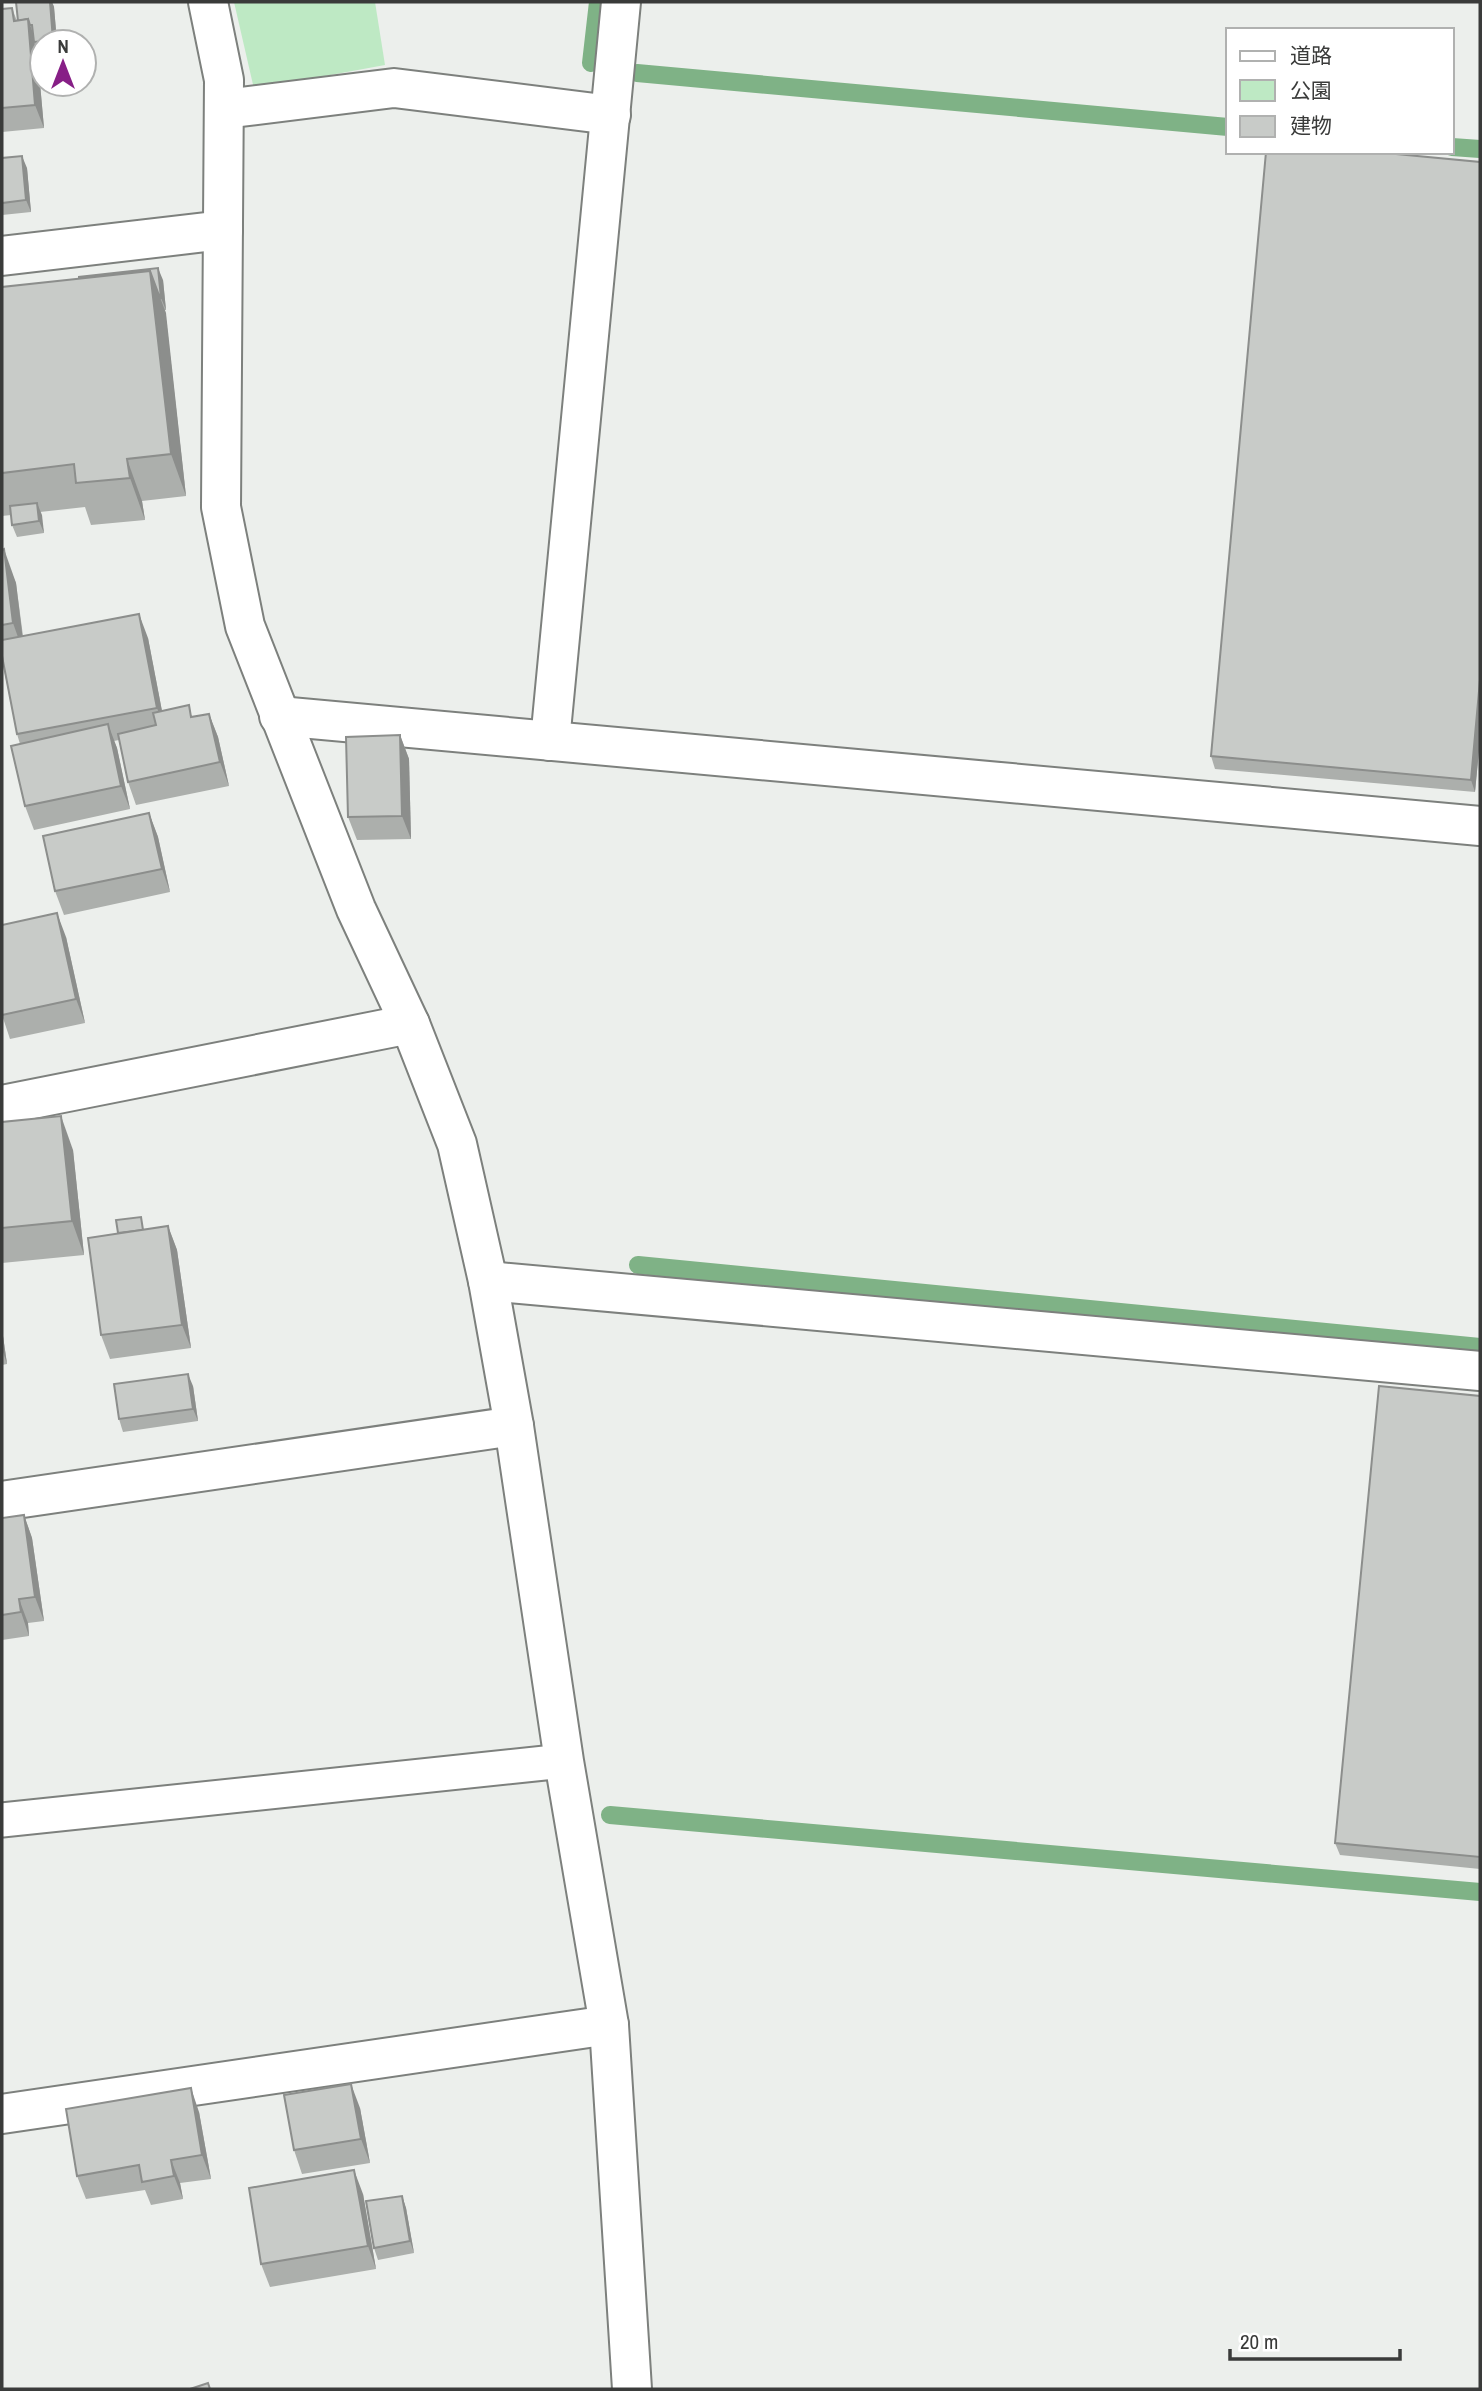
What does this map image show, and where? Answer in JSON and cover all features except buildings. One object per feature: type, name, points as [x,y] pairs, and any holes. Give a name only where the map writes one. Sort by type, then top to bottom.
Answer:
[{"type":"street","points":[[208,2],[224,80],[221,508],[245,626],[356,909],[410,1024],[457,1144],[488,1281],[514,1426],[564,1761],[609,2025],[632,2389]]},
{"type":"street","points":[[550,741],[621,2]]},
{"type":"street","points":[[224,109],[394,89],[611,115]]},
{"type":"street","points":[[2,256],[223,230]]},
{"type":"street","points":[[279,716],[1480,826]]},
{"type":"street","points":[[2,1105],[410,1024]]},
{"type":"street","points":[[488,1281],[1480,1371]]},
{"type":"street","points":[[2,1501],[514,1426]]},
{"type":"street","points":[[2,2113],[609,2025]]},
{"type":"lane","points":[[2,1820],[564,1761]]},
{"type":"green space","points":[[234,2],[375,2],[385,65],[254,89]]},
{"type":"waterway","points":[[591,63],[598,2]]},
{"type":"waterway","points":[[637,73],[1226,127]]},
{"type":"waterway","points":[[1454,147],[1480,149]]},
{"type":"waterway","points":[[638,1265],[1480,1347]]},
{"type":"waterway","points":[[610,1815],[1480,1892]]}]
